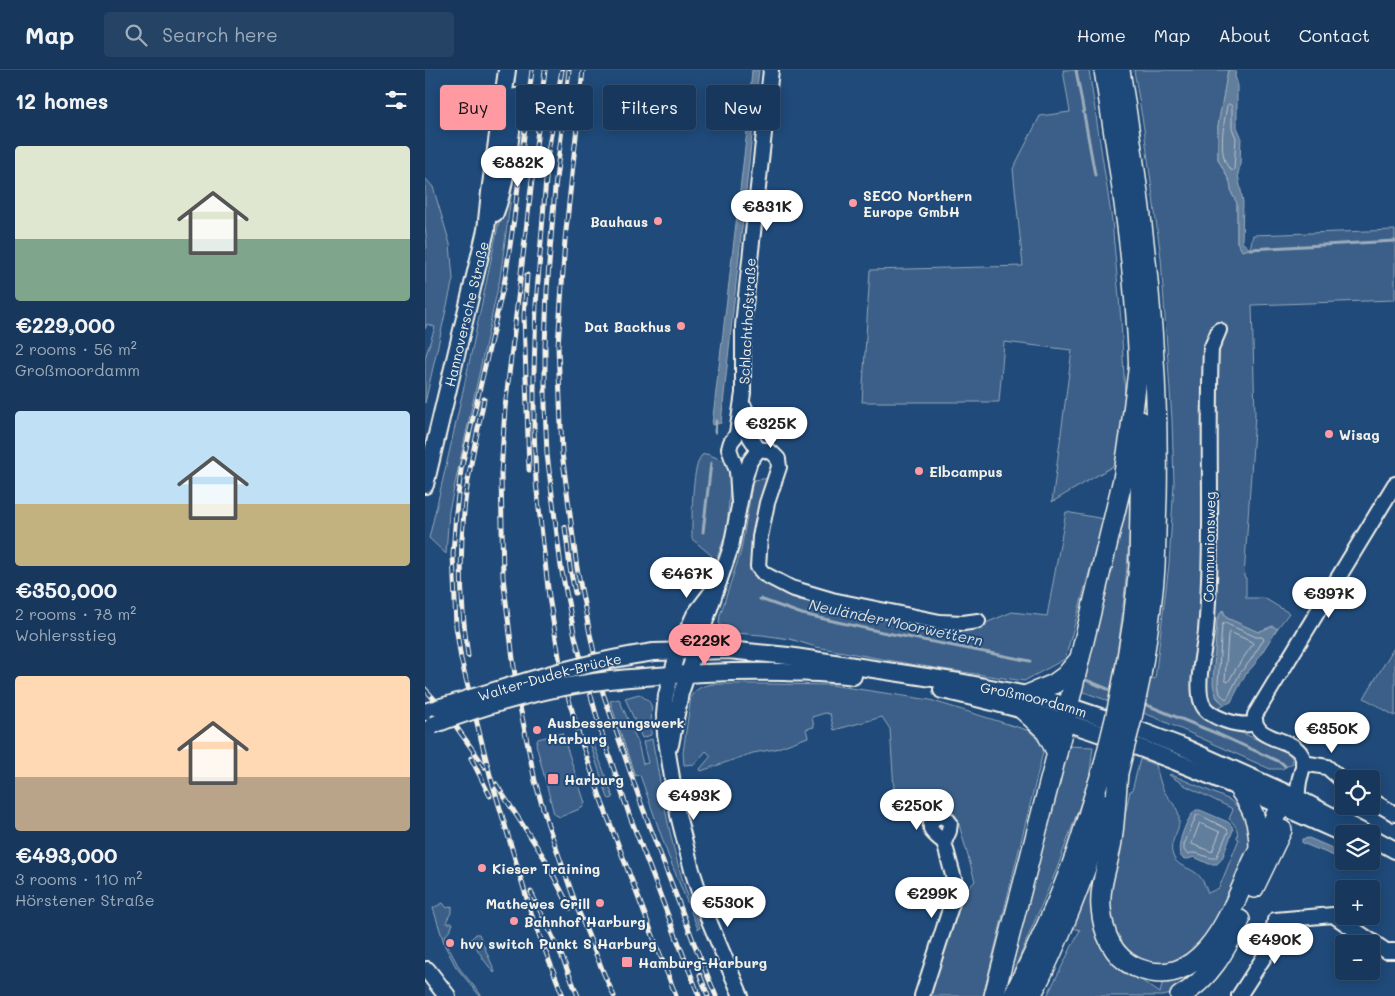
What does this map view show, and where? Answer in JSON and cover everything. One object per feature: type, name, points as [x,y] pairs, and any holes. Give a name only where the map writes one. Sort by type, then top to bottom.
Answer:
[{"type":"highway","points":[[1013,996],[1038,946],[1065,883],[1132,718],[1133,621],[1139,566],[1141,447],[1139,363],[1133,278],[1125,208],[1104,70]]},
{"type":"highway","points":[[1120,70],[1131,137],[1148,276],[1155,361],[1158,446],[1155,567],[1149,623],[1133,672]]},
{"type":"highway","points":[[994,996],[1057,753],[1123,479],[1139,363]]},
{"type":"highway","points":[[1057,753],[1045,730],[1025,702],[1055,684],[1079,660]]},
{"type":"highway","points":[[1110,770],[1112,842],[1101,898],[1103,925],[1110,942],[1119,956],[1133,966],[1149,972],[1165,973],[1182,969],[1203,956],[1222,928],[1259,848],[1289,802]]},
{"type":"highway","points":[[1031,996],[1051,956],[1089,862],[1110,770]]},
{"type":"highway","points":[[1237,786],[1255,816],[1259,848]]},
{"type":"highway","points":[[1180,996],[1205,978],[1221,957],[1233,935],[1289,802]]},
{"type":"main road","name":"Hannoversche Straße","points":[[425,486],[428,454],[486,230],[507,70]]},
{"type":"main road","name":"Hannoversche Straße","points":[[486,230],[496,211],[502,189],[518,70]]},
{"type":"main road","name":"Großmoordamm","points":[[677,650],[728,650],[796,657],[941,680],[1066,714],[1133,728],[1183,747],[1289,802],[1335,829]]},
{"type":"main road","name":"Walter-Dudek-Brücke","points":[[428,722],[585,665],[614,658],[677,650]]},
{"type":"main road","name":"Großmoordamm","points":[[670,675],[757,672],[849,676],[1025,702]]},
{"type":"main road","name":"Walter-Dudek-Brücke","points":[[428,722],[517,697],[584,684],[670,675]]},
{"type":"main road","name":"Großmoordamm","points":[[1066,714],[1237,786],[1289,802],[1344,825]]},
{"type":"main road","points":[[1380,842],[1395,850]]},
{"type":"main road","points":[[1380,850],[1395,856]]},
{"type":"main road","points":[[427,970],[447,996]]},
{"type":"street","name":"Schlachthofstraße","points":[[739,502],[737,471],[729,449],[738,428],[743,393],[744,318],[771,70]]},
{"type":"street","name":"Communionsweg","points":[[1219,330],[1211,349],[1209,584],[1200,694],[1204,707],[1215,716],[1238,724],[1255,723]]},
{"type":"street","name":"Schlachthofstraße","points":[[669,757],[681,693],[731,547],[739,502],[752,449],[743,393]]},
{"type":"street","points":[[735,438],[743,435],[752,449]]},
{"type":"street","points":[[732,458],[743,463],[752,449]]},
{"type":"street","points":[[752,449],[766,450],[772,453],[778,459],[779,467],[767,503],[760,537],[758,567],[764,574],[791,588],[832,600],[940,622],[963,623],[978,621]]},
{"type":"street","points":[[1289,802],[1299,780],[1303,758],[1297,749],[1260,731],[1255,723],[1255,715],[1395,484]]},
{"type":"street","name":"Schlachthofstraße","points":[[719,582],[694,615],[677,650],[666,695],[665,734],[678,815],[692,870],[707,916],[741,996]]},
{"type":"street","points":[[1303,764],[1327,767],[1335,774]]},
{"type":"street","points":[[1380,805],[1395,814]]},
{"type":"street","points":[[922,996],[955,890],[944,842]]},
{"type":"street","points":[[1239,996],[1271,946],[1275,920],[1330,915],[1387,951],[1395,951]]},
{"type":"shaded area","points":[[1063,70],[1089,70],[1112,221],[1121,320],[1125,395],[1120,462],[1052,502],[1072,350],[1004,342],[999,402],[862,402],[870,270],[1023,266],[1013,169],[1040,116],[1070,112]]},
{"type":"shaded area","points":[[1134,70],[1228,70],[1218,126],[1218,159],[1230,182],[1232,194],[1237,203],[1237,242],[1242,250],[1250,249],[1253,235],[1395,230],[1395,300],[1252,305],[1255,415],[1244,577],[1246,578],[1246,598],[1264,598],[1289,613],[1277,629],[1273,626],[1258,632],[1227,618],[1223,610],[1216,697],[1224,705],[1202,712],[1218,723],[1287,752],[1292,758],[1293,763],[1282,769],[1270,769],[1154,717],[1078,690],[1134,463],[1125,590],[1115,666],[1155,679],[1169,564],[1174,483],[1172,420],[1161,258],[1144,129]]},
{"type":"shaded area","points":[[513,153],[517,153],[500,278],[449,511],[446,554],[429,538],[473,346]]},
{"type":"shaded area","points":[[425,178],[433,187],[450,244],[453,279],[425,403],[425,358],[435,327],[427,324],[425,329],[425,250],[427,247]]},
{"type":"shaded area","points":[[707,454],[725,461],[731,471],[727,529],[715,564],[711,555],[692,539],[694,482],[698,461],[702,455]]},
{"type":"shaded area","points":[[772,478],[762,495],[751,569],[767,583],[799,600],[964,632],[1012,612],[1047,616],[1066,512],[1104,519],[1065,659],[1024,681],[915,665],[816,647],[790,639],[724,631],[719,623],[720,615],[741,551],[753,480]]},
{"type":"shaded area","points":[[1395,646],[1395,716],[1364,698]]},
{"type":"shaded area","points":[[715,684],[831,685],[878,692],[930,700],[1030,731],[1044,748],[983,996],[928,996],[962,895],[975,881],[958,821],[948,809],[924,795],[894,789],[890,729],[882,717],[834,730],[830,714],[825,713],[812,717],[814,727],[806,729],[808,737],[701,771],[700,769],[711,756],[706,751],[695,764],[684,765],[683,753],[691,696],[701,687]]},
{"type":"shaded area","points":[[639,694],[651,705],[651,735],[642,738],[625,698]]},
{"type":"shaded area","points":[[619,699],[638,743],[643,764],[648,763],[643,742],[652,739],[677,861],[700,928],[698,929],[668,855],[640,775],[635,776],[610,701]]},
{"type":"shaded area","points":[[562,733],[585,803],[582,808],[560,817],[554,814],[536,744],[538,739]]},
{"type":"shaded area","points":[[590,739],[592,739],[613,798],[608,798]]},
{"type":"shaded area","points":[[1068,746],[1093,747],[1089,780],[1056,871],[1003,996]]},
{"type":"shaded area","points":[[1140,759],[1156,765],[1164,791],[1179,814],[1178,828],[1172,847],[1174,858],[1181,865],[1198,875],[1208,893],[1219,888],[1239,839],[1237,838],[1236,827],[1229,819],[1233,810],[1169,775],[1230,800],[1242,814],[1255,842],[1211,938],[1175,966],[1138,962],[1111,932],[1109,891],[1130,791],[1132,791]]},
{"type":"shaded area","points":[[1102,853],[1096,921],[1109,958],[1160,993],[1163,980],[1204,962],[1199,975],[1171,994],[1163,996],[1047,996],[1080,930],[1073,928]]},
{"type":"shaded area","points":[[443,903],[447,908],[452,906],[447,923],[453,923],[445,936],[445,941],[460,969],[482,996],[479,995],[456,967],[445,946],[433,908]]},
{"type":"shaded area","points":[[476,934],[479,934],[494,973],[471,939]]},
{"type":"water","points":[[752,70],[759,70],[757,85],[751,85]]},
{"type":"water","points":[[1228,70],[1236,70],[1237,127],[1241,136],[1238,174],[1243,202],[1242,242],[1250,249],[1242,251],[1237,242],[1237,203],[1232,194],[1230,182],[1218,159],[1218,126]]},
{"type":"water","points":[[753,130],[721,423],[712,425],[747,131]]},
{"type":"water","points":[[1222,610],[1227,618],[1258,632],[1273,626],[1277,629],[1254,665],[1245,675],[1231,702],[1224,705],[1216,695],[1213,683],[1217,620]]},
{"type":"water","points":[[1196,810],[1228,822],[1232,826],[1233,830],[1222,859],[1217,864],[1209,864],[1194,857],[1185,859],[1181,856],[1179,849],[1183,831]]},
{"type":"water","points":[[1309,838],[1335,849],[1335,856],[1302,843],[1302,839]]},
{"type":"waterway","points":[[1076,70],[1095,175]]},
{"type":"waterway","points":[[1250,249],[1395,241]]},
{"type":"waterway","name":"Neuländer Moorwettern","points":[[715,432],[716,421]]},
{"type":"waterway","name":"Neuländer Moorwettern","points":[[703,532],[711,463]]},
{"type":"waterway","name":"Neuländer Moorwettern","points":[[760,599],[802,614],[1030,661]]},
{"type":"waterway","name":"Neuländer Moorwettern","points":[[1086,680],[1115,692]]},
{"type":"waterway","name":"Neuländer Moorwettern","points":[[1142,703],[1218,734],[1285,766]]},
{"type":"railway","points":[[532,70],[505,279],[461,470],[453,554],[456,626],[461,659],[490,775],[533,919],[563,996]]},
{"type":"railway","points":[[545,70],[505,408],[501,474],[503,577],[517,692],[535,781],[548,825],[578,910],[614,996]]},
{"type":"railway","points":[[562,70],[548,152],[536,305],[534,371],[536,482],[549,597],[562,675],[579,735],[603,805],[676,996]]},
{"type":"railway","points":[[569,70],[555,188],[547,290],[545,346],[547,454],[561,567],[575,637],[599,725],[629,814],[699,996]]},
{"type":"railway","points":[[583,70],[565,240],[558,346],[562,453],[577,568],[603,693],[642,806],[716,996]]},
{"type":"railway","points":[[527,275],[524,316],[529,470]]},
{"type":"railway","points":[[468,656],[461,584],[462,530],[467,484],[484,399]]},
{"type":"railway","points":[[565,527],[575,593]]},
{"type":"railway","points":[[425,689],[445,711],[485,767]]},
{"type":"railway","points":[[471,758],[490,796]]},
{"type":"railway","points":[[496,784],[545,859],[570,908]]},
{"type":"railway","points":[[531,892],[560,952],[578,996]]},
{"type":"railway","points":[[700,975],[708,996]]},
{"type":"place","name":"SECO Northern Europe GmbH","points":[[853,203]]},
{"type":"place","name":"Bauhaus","points":[[658,221]]},
{"type":"place","name":"Dat Backhus","points":[[681,326]]},
{"type":"place","name":"Wisag","points":[[1329,434]]},
{"type":"place","name":"Elbcampus","points":[[919,471]]},
{"type":"place","name":"Ausbesserungswerk Harburg","points":[[537,730]]},
{"type":"place","name":"Harburg","points":[[553,779]]},
{"type":"place","name":"Kieser Training","points":[[482,868]]},
{"type":"place","name":"Mathewes Grill","points":[[600,903]]},
{"type":"place","name":"Bahnhof Harburg","points":[[514,921]]},
{"type":"place","name":"hvv switch Punkt S Harburg","points":[[450,943]]},
{"type":"place","name":"Hamburg-Harburg","points":[[627,962]]}]
